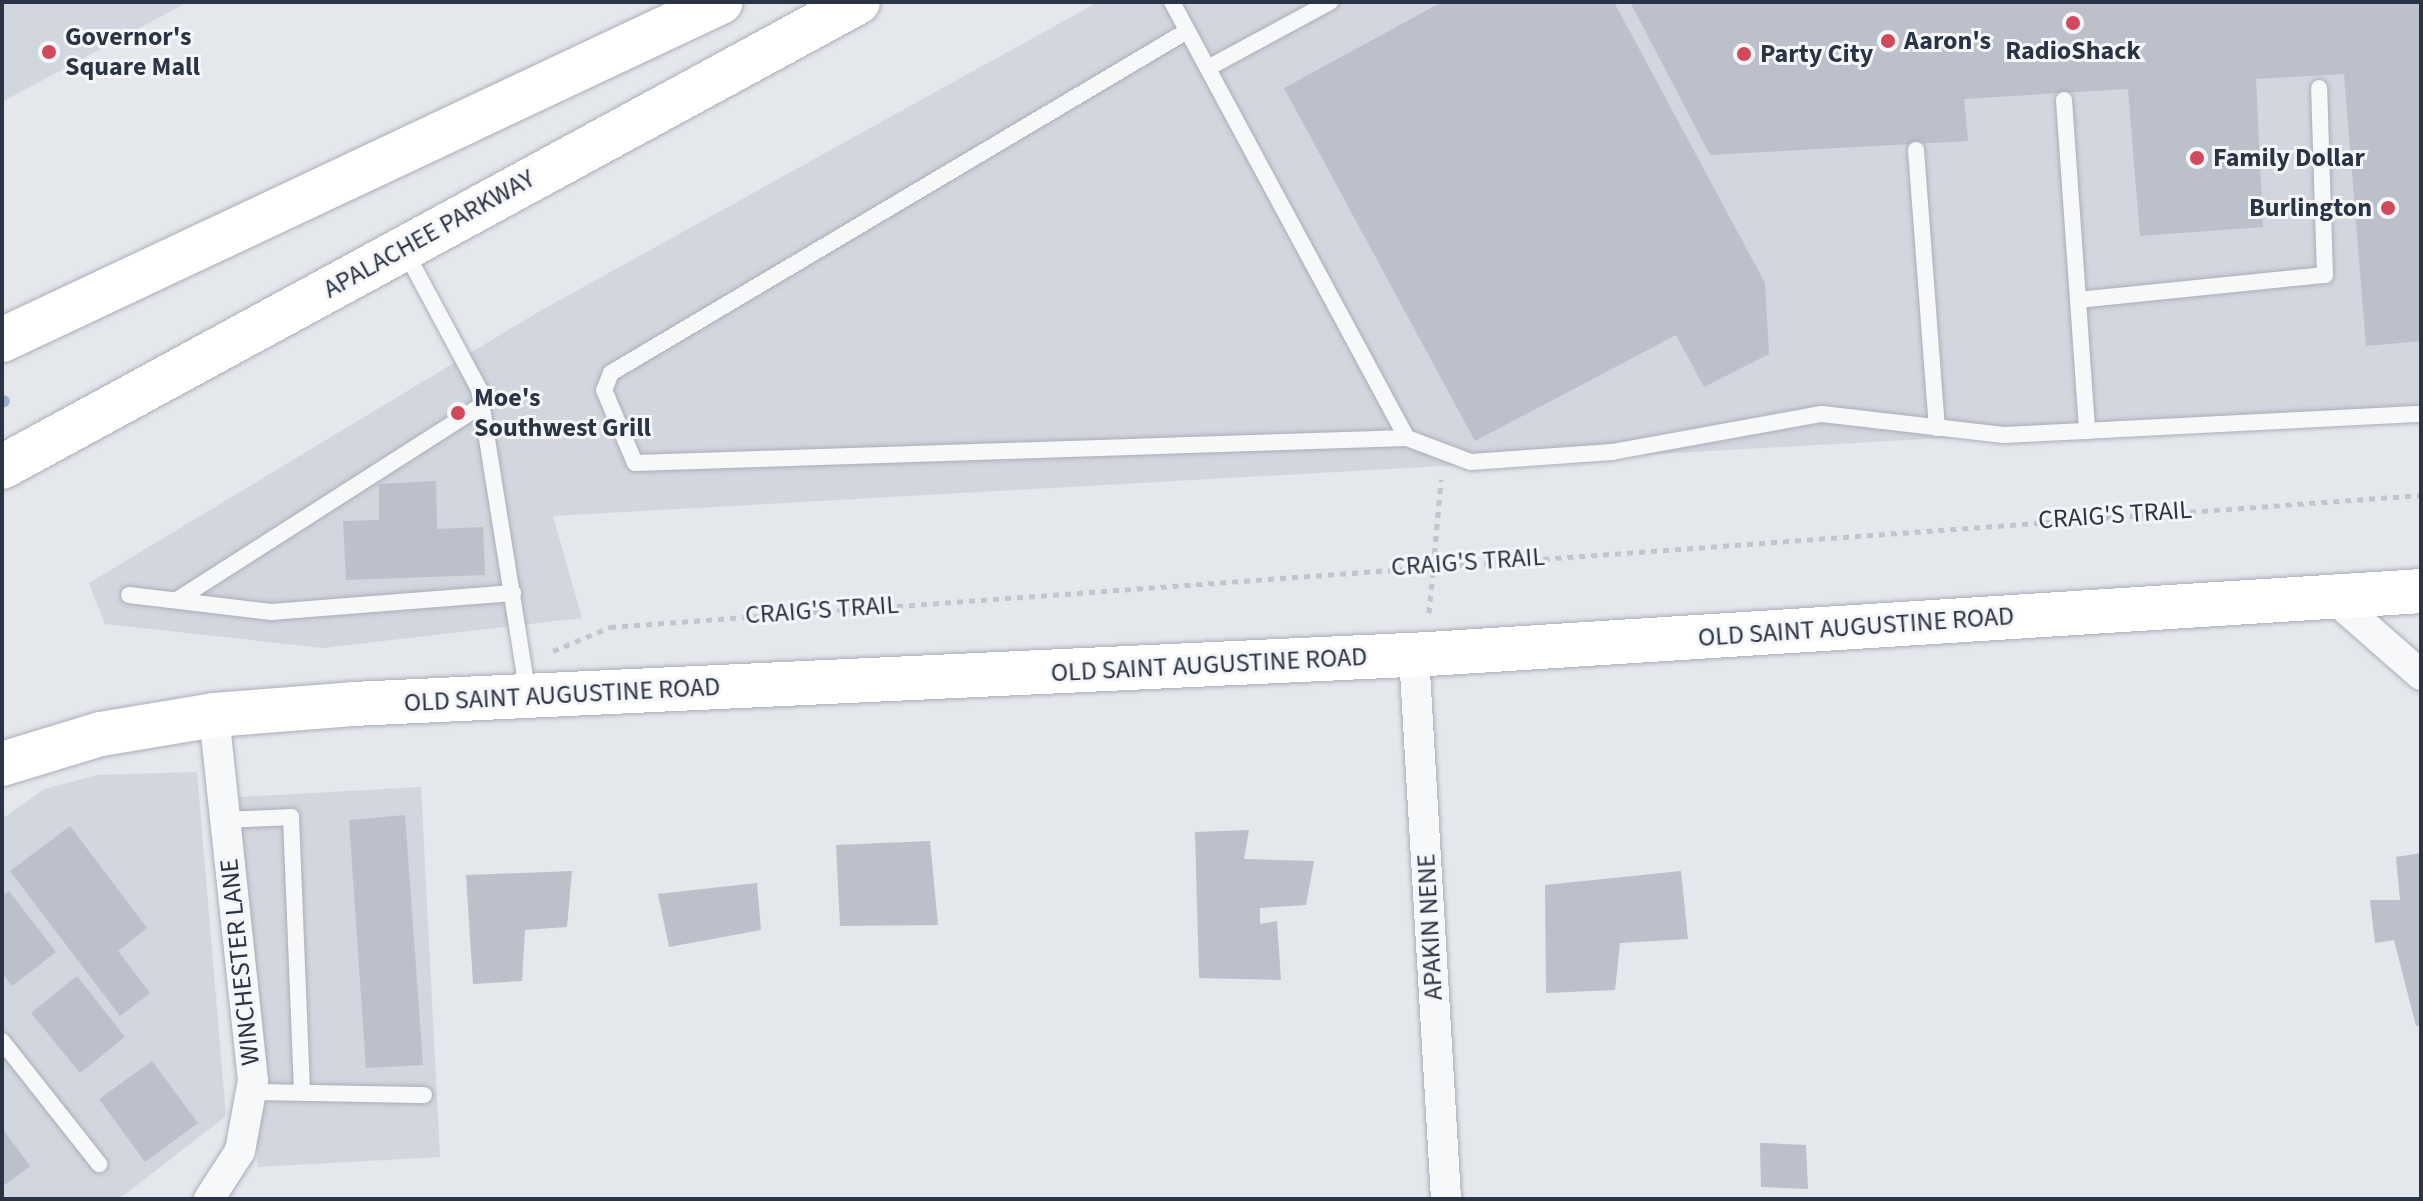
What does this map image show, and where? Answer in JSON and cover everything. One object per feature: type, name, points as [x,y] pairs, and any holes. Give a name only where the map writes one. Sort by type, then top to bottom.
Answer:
[{"type":"street","points":[[2,340],[721,2]]},
{"type":"street","name":"APALACHEE PARKWAY","points":[[2,467],[858,2]]},
{"type":"street","points":[[2,352],[72,308]]},
{"type":"street","name":"OLD SAINT AUGUSTINE ROAD","points":[[2,764],[101,734],[214,715],[526,680],[1421,655],[2421,591]]},
{"type":"street","points":[[2331,596],[2421,675]]},
{"type":"street","name":"APAKIN NENE","points":[[1421,655],[1446,1199]]},
{"type":"street","name":"WINCHESTER LANE","points":[[209,1199],[240,1151],[252,1092],[214,715]]},
{"type":"lane","points":[[1172,2],[1407,438]]},
{"type":"lane","points":[[1208,68],[1330,2]]},
{"type":"lane","points":[[1187,31],[611,373],[604,390],[635,463],[1407,438],[1471,462],[1612,452],[1822,414],[2004,435],[2421,414]]},
{"type":"lane","points":[[2078,300],[2325,275],[2319,88]]},
{"type":"lane","points":[[2064,100],[2087,431]]},
{"type":"lane","points":[[1916,150],[1937,428]]},
{"type":"lane","points":[[403,248],[482,405],[526,680]]},
{"type":"lane","points":[[177,600],[482,405]]},
{"type":"lane","points":[[129,595],[271,612],[513,593]]},
{"type":"lane","points":[[225,820],[291,817],[302,1093]]},
{"type":"lane","points":[[2,1041],[99,1164]]},
{"type":"lane","points":[[252,1092],[424,1095]]},
{"type":"path","points":[[1421,655],[1429,564],[1445,452]]},
{"type":"path","name":"CRAIG'S TRAIL","points":[[526,680],[610,627],[1429,564],[2421,495]]},
{"type":"shaded area","name":"Governor's Square Mall","points":[[2,2],[188,2],[2,102]]},
{"type":"shaded area","points":[[1098,2],[2421,2],[2421,411],[553,516],[582,618],[323,648],[105,624],[89,583],[540,311]]},
{"type":"shaded area","points":[[197,772],[226,1116],[119,1199],[2,1199],[2,819],[44,789],[98,775]]},
{"type":"shaded area","points":[[421,787],[440,1157],[258,1167],[239,797]]},
{"type":"building","points":[[1442,2],[1614,2],[1765,283],[1769,354],[1704,387],[1676,335],[1475,441],[1284,88]]},
{"type":"building","points":[[1630,2],[2421,2],[2421,341],[2366,346],[2344,74],[2256,79],[2263,227],[2140,236],[2128,89],[1964,99],[1968,141],[1710,155]]},
{"type":"building","points":[[436,481],[437,529],[483,527],[485,575],[346,580],[343,521],[379,520],[379,484]]},
{"type":"building","points":[[405,815],[423,1065],[366,1068],[349,820]]},
{"type":"building","points":[[70,826],[147,928],[118,951],[150,993],[120,1016],[10,871]]},
{"type":"building","points":[[1249,830],[1244,859],[1314,861],[1306,905],[1260,908],[1260,924],[1277,921],[1281,980],[1199,978],[1195,832]]},
{"type":"building","points":[[930,841],[938,925],[840,926],[836,845]]},
{"type":"building","points":[[2421,853],[2421,1026],[2416,1026],[2394,940],[2375,943],[2370,900],[2400,900],[2396,857]]},
{"type":"building","points":[[572,871],[567,927],[525,930],[522,981],[473,984],[466,875]]},
{"type":"building","points":[[1681,871],[1688,939],[1620,943],[1615,990],[1546,993],[1545,885]]},
{"type":"building","points":[[757,883],[761,930],[669,947],[658,894]]},
{"type":"building","points":[[9,891],[56,952],[12,986],[2,973],[2,896]]},
{"type":"building","points":[[77,976],[125,1037],[80,1073],[31,1013]]},
{"type":"building","points":[[152,1061],[198,1123],[145,1162],[99,1099]]},
{"type":"building","points":[[2,1128],[30,1166],[2,1187]]},
{"type":"building","points":[[1760,1143],[1806,1145],[1808,1189],[1761,1187]]},
{"type":"place","name":"RadioShack","points":[[2073,23]]},
{"type":"place","name":"Aaron's","points":[[1888,41]]},
{"type":"place","name":"Governor's Square Mall","points":[[49,52]]},
{"type":"place","name":"Party City","points":[[1744,54]]},
{"type":"place","name":"Family Dollar","points":[[2197,158]]},
{"type":"place","name":"Burlington","points":[[2388,208]]},
{"type":"place","name":"Moe's Southwest Grill","points":[[458,413]]}]
